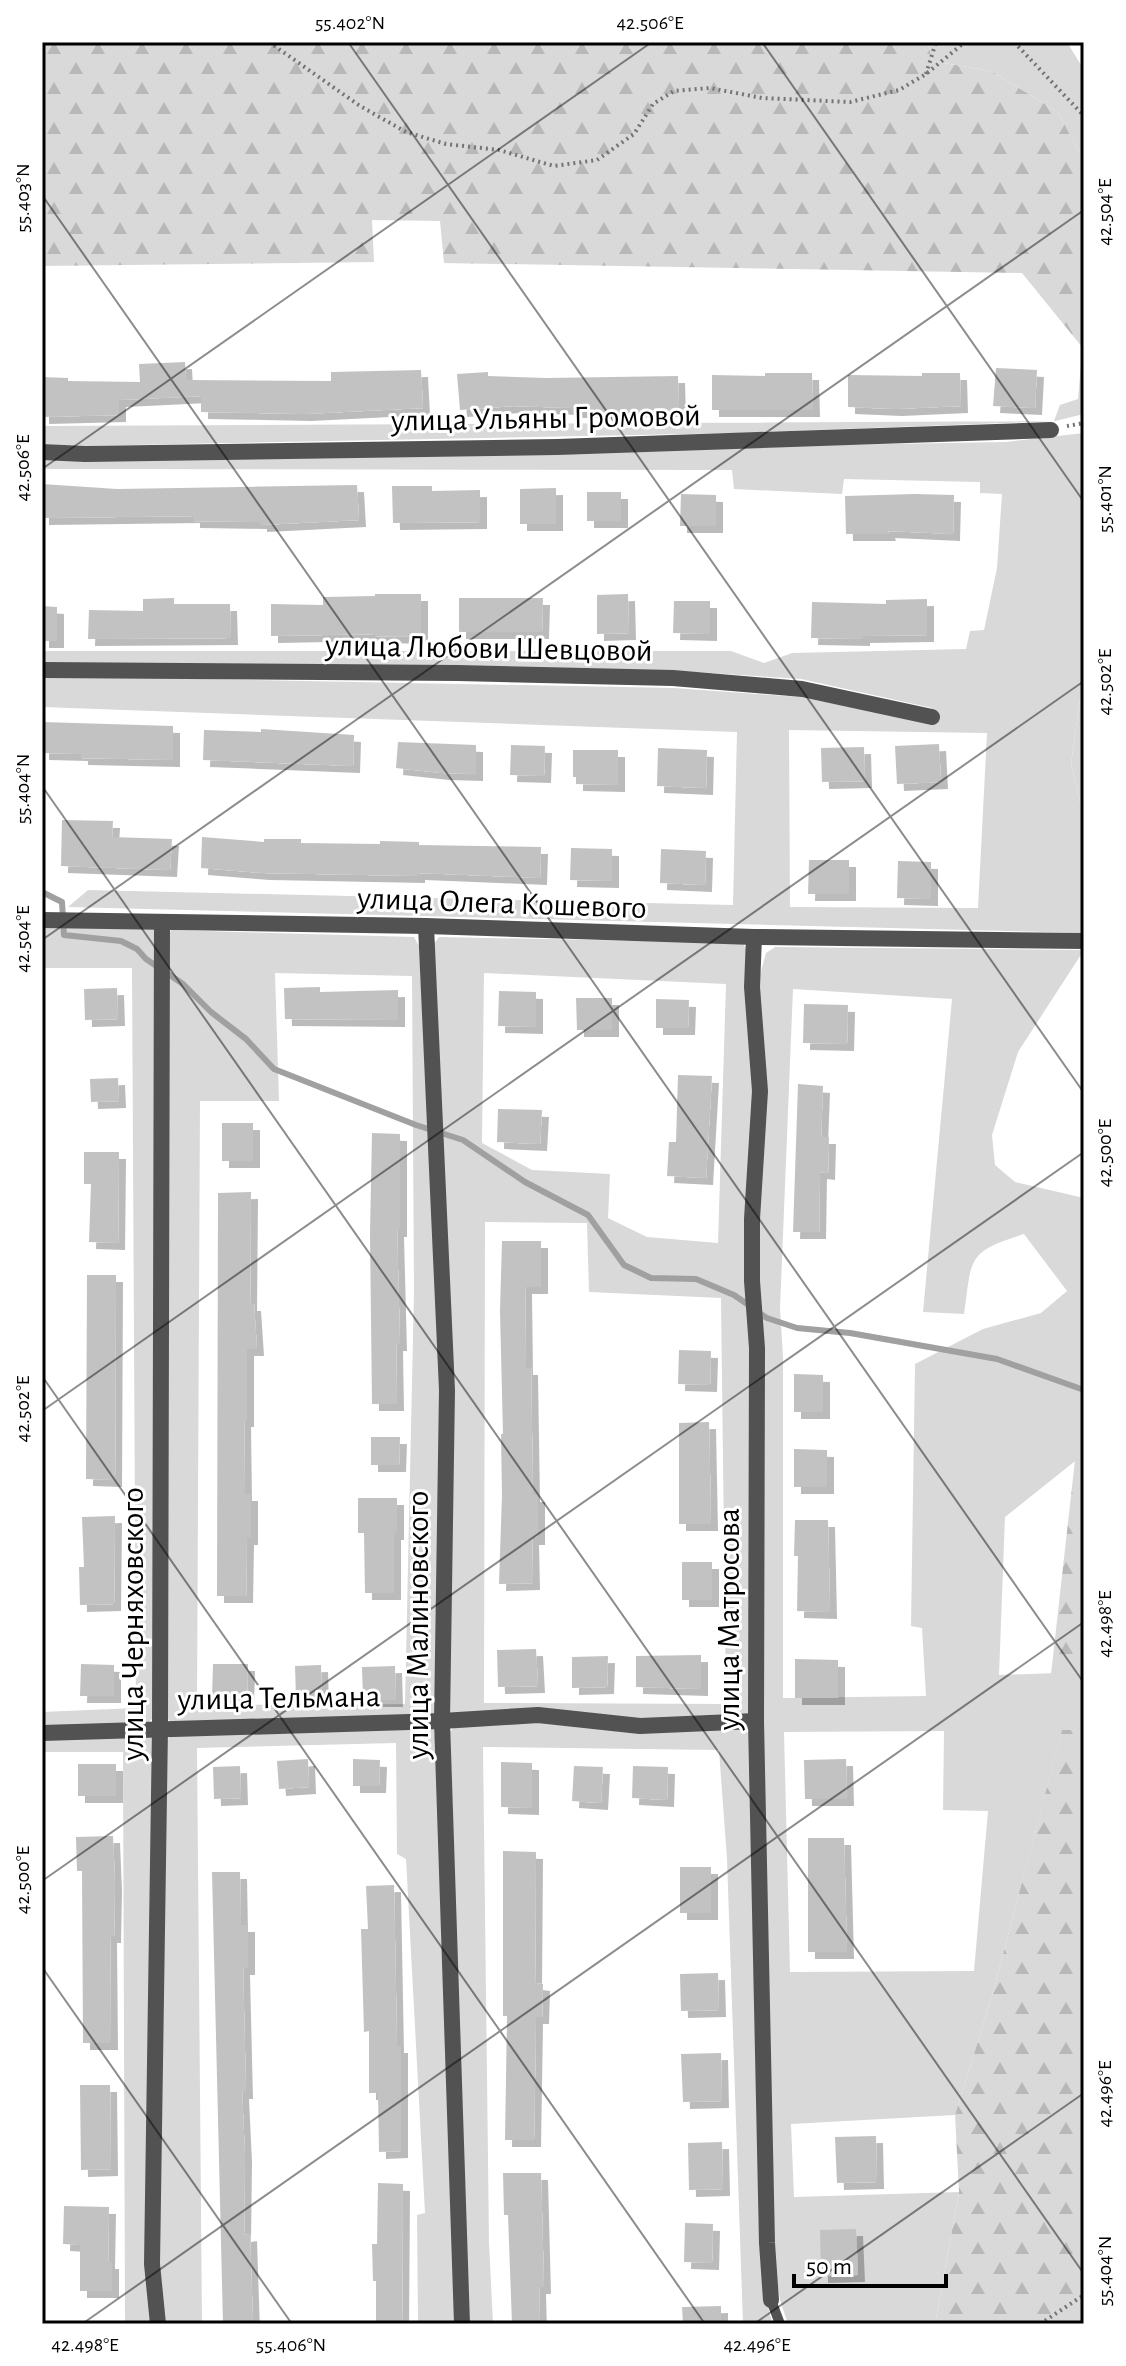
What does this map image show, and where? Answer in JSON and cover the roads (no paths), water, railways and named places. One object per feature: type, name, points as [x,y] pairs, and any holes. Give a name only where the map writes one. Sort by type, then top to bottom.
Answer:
[{"type":"street","name":"улица Ульяны Громовой","points":[[42,452],[85,454],[557,447],[1051,430]]},
{"type":"street","name":"улица Любови Шевцовой","points":[[42,670],[673,678],[802,689],[932,717]]},
{"type":"street","name":"улица Олега Кошевого","points":[[42,920],[426,926],[754,937],[1084,941]]},
{"type":"street","name":"улица Черняховского","points":[[158,2324],[152,2264],[160,1728],[162,923]]},
{"type":"street","name":"улица Малиновского","points":[[426,926],[447,1390],[442,1721],[462,2324]]},
{"type":"street","name":"улица Матросова","points":[[754,937],[752,987],[760,1091],[752,1219],[752,1281],[757,1348],[756,1721],[767,2243],[771,2300]]},
{"type":"street","name":"улица Тельмана","points":[[42,1733],[442,1721],[538,1715],[640,1726],[756,1721]]},
{"type":"lane","points":[[771,2300],[780,2324]]},
{"type":"waterway","points":[[42,892],[62,902],[64,935],[121,941],[137,949],[246,1039],[274,1069],[416,1125],[463,1140],[525,1182],[588,1215],[624,1265],[651,1278],[696,1279],[734,1295],[750,1306]]},
{"type":"waterway","points":[[759,1313],[797,1328],[850,1333],[997,1359],[1084,1390]]}]
